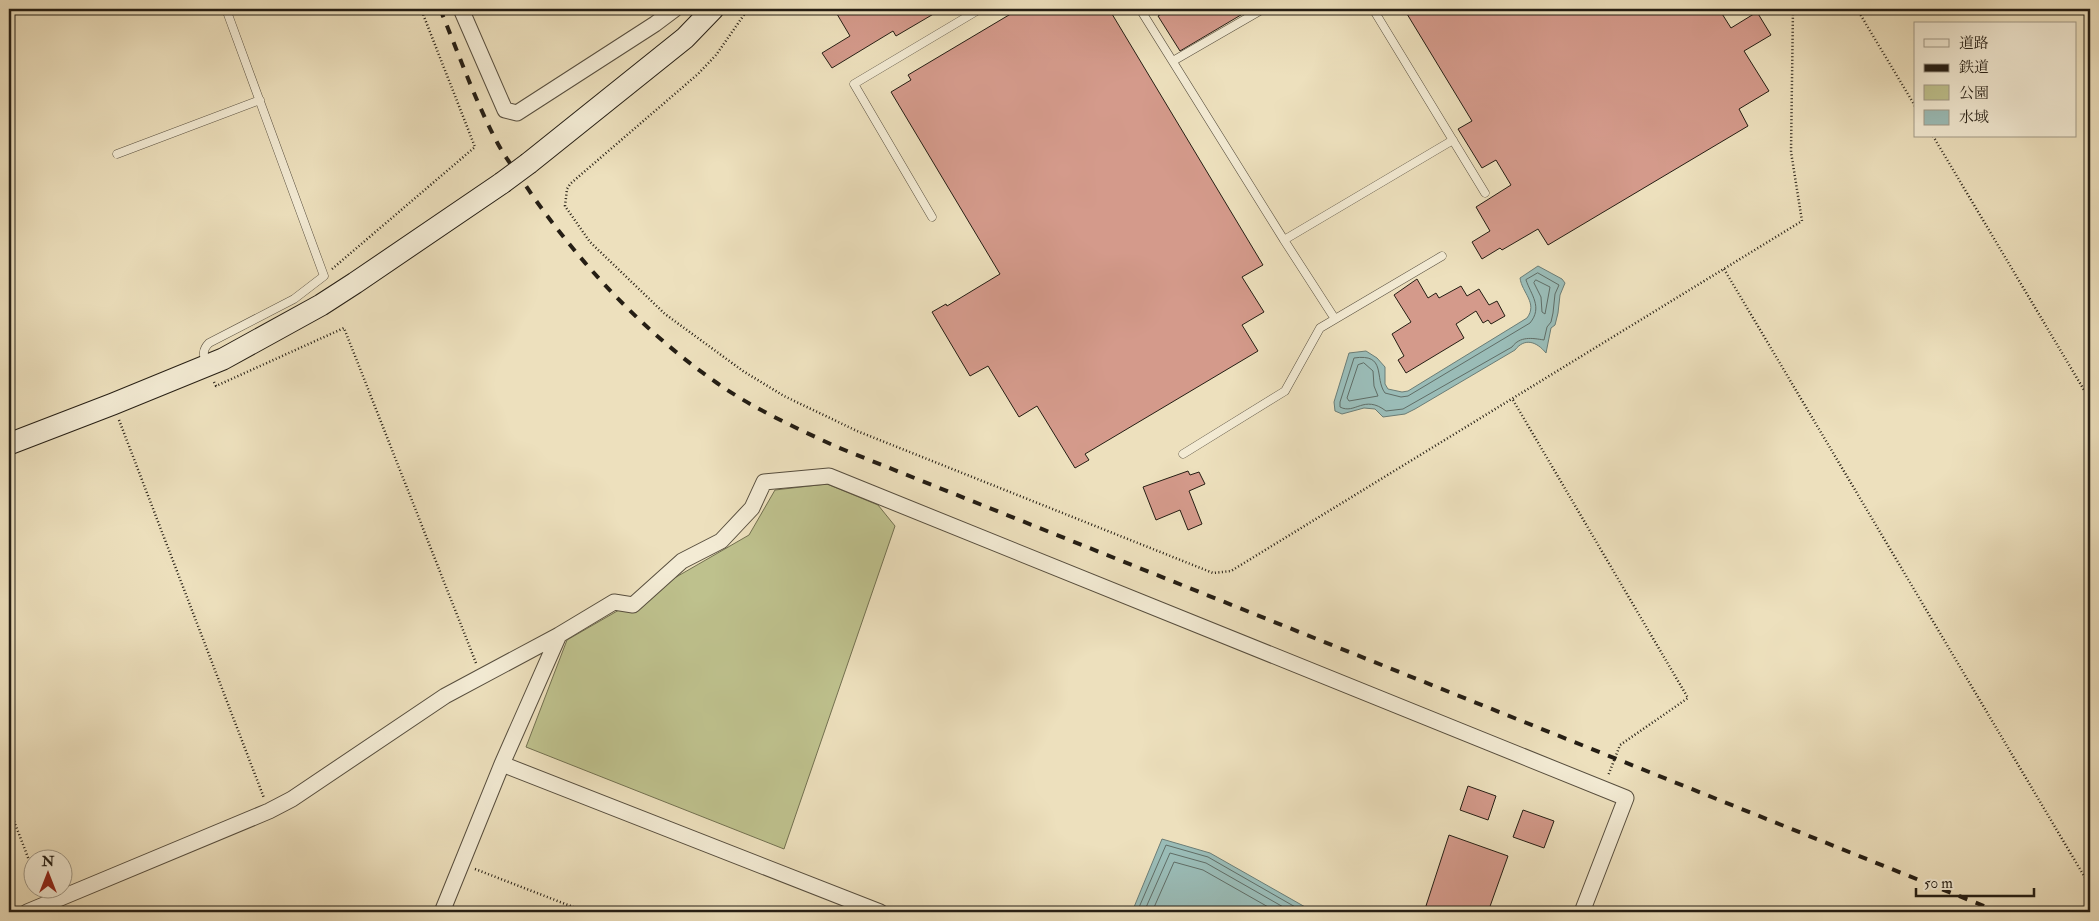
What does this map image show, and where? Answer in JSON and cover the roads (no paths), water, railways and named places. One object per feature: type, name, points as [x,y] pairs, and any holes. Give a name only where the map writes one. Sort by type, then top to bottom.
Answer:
[{"type":"street","points":[[461,9],[505,110],[512,113],[517,113],[655,24],[675,9]]},
{"type":"street","points":[[9,444],[207,366],[274,332],[328,301],[390,261],[529,163],[685,38],[713,9]]},
{"type":"street","points":[[27,912],[269,811],[292,798],[445,696],[614,602],[634,605],[682,561],[721,541],[752,508],[764,482],[829,476],[1626,798],[1582,912]]},
{"type":"street","points":[[442,912],[502,764],[559,634]]},
{"type":"street","points":[[502,764],[880,912]]},
{"type":"lane","points":[[207,366],[203,355],[205,348],[210,342],[294,299],[324,276],[226,9]]},
{"type":"lane","points":[[932,217],[854,84],[980,9]]},
{"type":"lane","points":[[1140,9],[1335,319]]},
{"type":"lane","points":[[1173,62],[1263,9]]},
{"type":"lane","points":[[1373,9],[1485,193]]},
{"type":"lane","points":[[117,154],[260,100]]},
{"type":"lane","points":[[1284,240],[1453,140]]},
{"type":"lane","points":[[1183,454],[1285,391],[1320,328],[1442,256]]},
{"type":"water","points":[[1538,266],[1562,279],[1565,283],[1560,295],[1555,325],[1551,328],[1546,353],[1539,346],[1531,342],[1523,343],[1515,350],[1405,414],[1383,417],[1375,409],[1364,408],[1342,414],[1335,411],[1334,402],[1349,353],[1366,351],[1377,358],[1385,367],[1385,384],[1388,389],[1402,392],[1408,391],[1527,318],[1531,308],[1520,278]]},
{"type":"water","points":[[1162,839],[1210,853],[1314,912],[1132,912]]},
{"type":"waterway","points":[[2086,912],[2090,909]]},
{"type":"railway","points":[[440,9],[498,144],[532,195],[572,248],[640,321],[665,343],[690,364],[746,401],[776,418],[837,447],[1999,912]]}]
